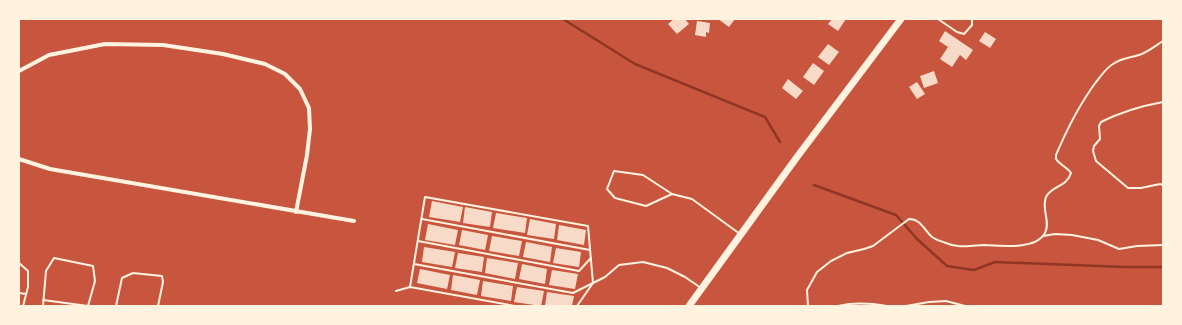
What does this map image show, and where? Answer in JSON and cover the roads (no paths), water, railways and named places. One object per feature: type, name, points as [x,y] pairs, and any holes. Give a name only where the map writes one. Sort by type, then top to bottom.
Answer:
[{"type":"main road","points":[[689,306],[740,234],[901,19]]},
{"type":"street","points":[[19,71],[49,55],[105,44],[163,45],[222,54],[266,64],[285,74],[300,90],[309,108],[310,129],[307,155],[296,212]]},
{"type":"street","points":[[19,159],[50,169],[354,221]]},
{"type":"lane","points":[[938,19],[957,32],[964,34],[972,25],[972,19]]},
{"type":"lane","points":[[808,306],[807,290],[817,272],[831,260],[846,253],[873,246],[907,220],[914,219],[920,222],[933,238],[950,246],[964,247],[984,245],[996,247],[1036,242],[1044,234],[1047,226],[1045,201],[1047,195],[1069,179],[1071,173],[1068,168],[1060,164],[1056,159],[1056,155],[1068,127],[1084,98],[1103,73],[1112,64],[1122,59],[1139,56],[1148,52],[1163,41]]},
{"type":"lane","points":[[1163,102],[1128,110],[1101,122],[1099,126],[1101,134],[1100,139],[1094,146],[1093,151],[1096,161],[1128,188],[1141,188],[1160,184],[1163,185]]},
{"type":"lane","points":[[672,194],[646,206],[615,198],[607,189],[614,171],[643,176],[672,194],[692,199],[740,234]]},
{"type":"lane","points":[[410,287],[425,197],[588,226],[593,282],[577,306]]},
{"type":"lane","points":[[422,219],[590,250]]},
{"type":"lane","points":[[1042,236],[1055,234],[1072,235],[1098,240],[1119,249],[1137,246],[1163,245]]},
{"type":"lane","points":[[418,241],[579,271],[591,258]]},
{"type":"lane","points":[[43,300],[88,306],[95,281],[93,266],[54,258],[46,271],[43,300],[43,306]]},
{"type":"lane","points":[[414,264],[574,293],[605,277],[620,265],[643,262],[667,268],[702,288]]},
{"type":"lane","points":[[19,263],[28,271],[28,287],[23,306]]},
{"type":"lane","points":[[116,306],[122,278],[132,273],[162,276],[163,282],[158,306]]},
{"type":"lane","points":[[396,291],[410,287],[515,306]]},
{"type":"lane","points":[[19,293],[26,294]]},
{"type":"lane","points":[[906,306],[946,301],[965,306]]},
{"type":"lane","points":[[838,306],[850,303],[868,303],[887,306]]},
{"type":"waterway","points":[[563,19],[635,64],[765,117],[780,142]]},
{"type":"waterway","points":[[814,185],[896,215],[917,239],[947,266],[974,270],[995,262],[1163,267]]}]
